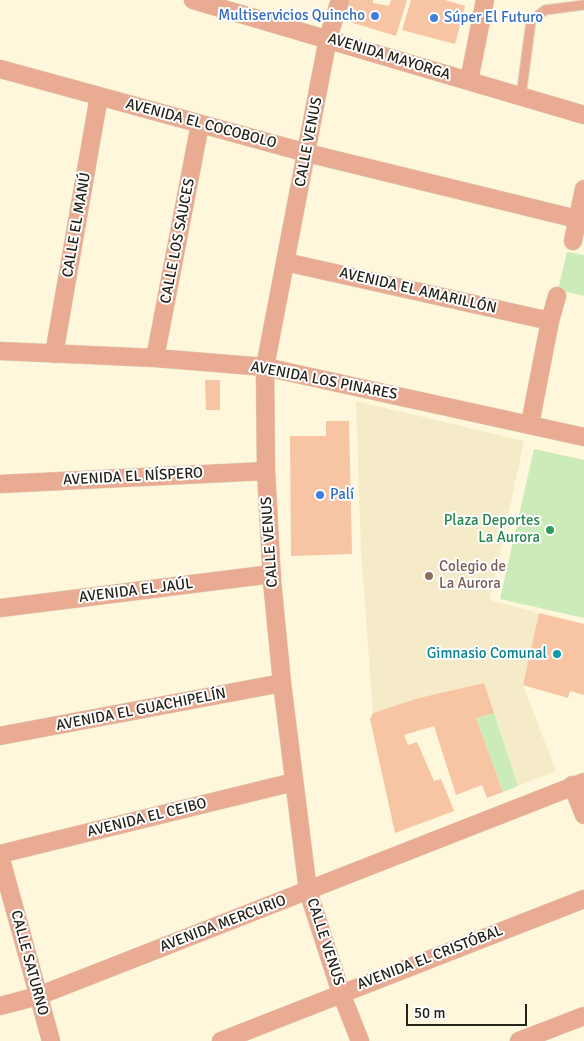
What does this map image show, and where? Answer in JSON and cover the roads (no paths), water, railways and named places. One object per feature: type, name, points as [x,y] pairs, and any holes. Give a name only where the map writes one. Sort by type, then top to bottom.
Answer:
[{"type":"street","name":"AVENIDA MAYORGA","points":[[193,0],[328,38],[584,115]]},
{"type":"street","name":"CALLE VENUS","points":[[340,0],[328,38],[265,367],[266,471],[272,574],[282,683],[308,891],[341,993],[360,1041]]},
{"type":"street","points":[[469,81],[485,0]]},
{"type":"street","name":"AVENIDA EL COCOBOLO","points":[[1,73],[99,96],[307,153],[577,219]]},
{"type":"street","name":"CALLE EL MANÚ","points":[[54,354],[99,96]]},
{"type":"street","name":"CALLE LOS SAUCES","points":[[155,358],[200,124]]},
{"type":"street","points":[[573,241],[584,189]]},
{"type":"street","name":"AVENIDA EL AMARILLÓN","points":[[286,262],[550,321]]},
{"type":"street","points":[[530,424],[550,321],[557,296]]},
{"type":"street","name":"AVENIDA LOS PINARES","points":[[0,351],[155,358],[265,367],[584,437]]},
{"type":"street","name":"AVENIDA EL NÍSPERO","points":[[0,484],[266,471]]},
{"type":"street","name":"AVENIDA EL JAÚL","points":[[0,608],[272,574]]},
{"type":"street","name":"AVENIDA EL GUACHIPELÍN","points":[[0,736],[282,683]]},
{"type":"street","name":"AVENIDA EL CEIBO","points":[[0,855],[294,782]]},
{"type":"street","points":[[578,784],[584,815]]},
{"type":"street","name":"AVENIDA MERCURIO","points":[[0,1006],[38,996],[578,784]]},
{"type":"street","name":"CALLE SATURNO","points":[[0,855],[51,1041]]},
{"type":"street","name":"AVENIDA EL CRISTÓBAL","points":[[221,1041],[584,899]]},
{"type":"street","points":[[519,1041],[584,1016]]},
{"type":"lane","points":[[521,96],[531,21],[544,10],[584,5]]},
{"type":"place","name":"Multiservicios Quincho","points":[[375,16]]},
{"type":"place","name":"Súper El Futuro","points":[[434,18]]},
{"type":"place","name":"Palí","points":[[320,495]]},
{"type":"place","name":"Plaza Deportes La Aurora","points":[[550,530]]},
{"type":"place","name":"Colegio de La Aurora","points":[[429,576]]},
{"type":"place","name":"Gimnasio Comunal","points":[[557,654]]}]
